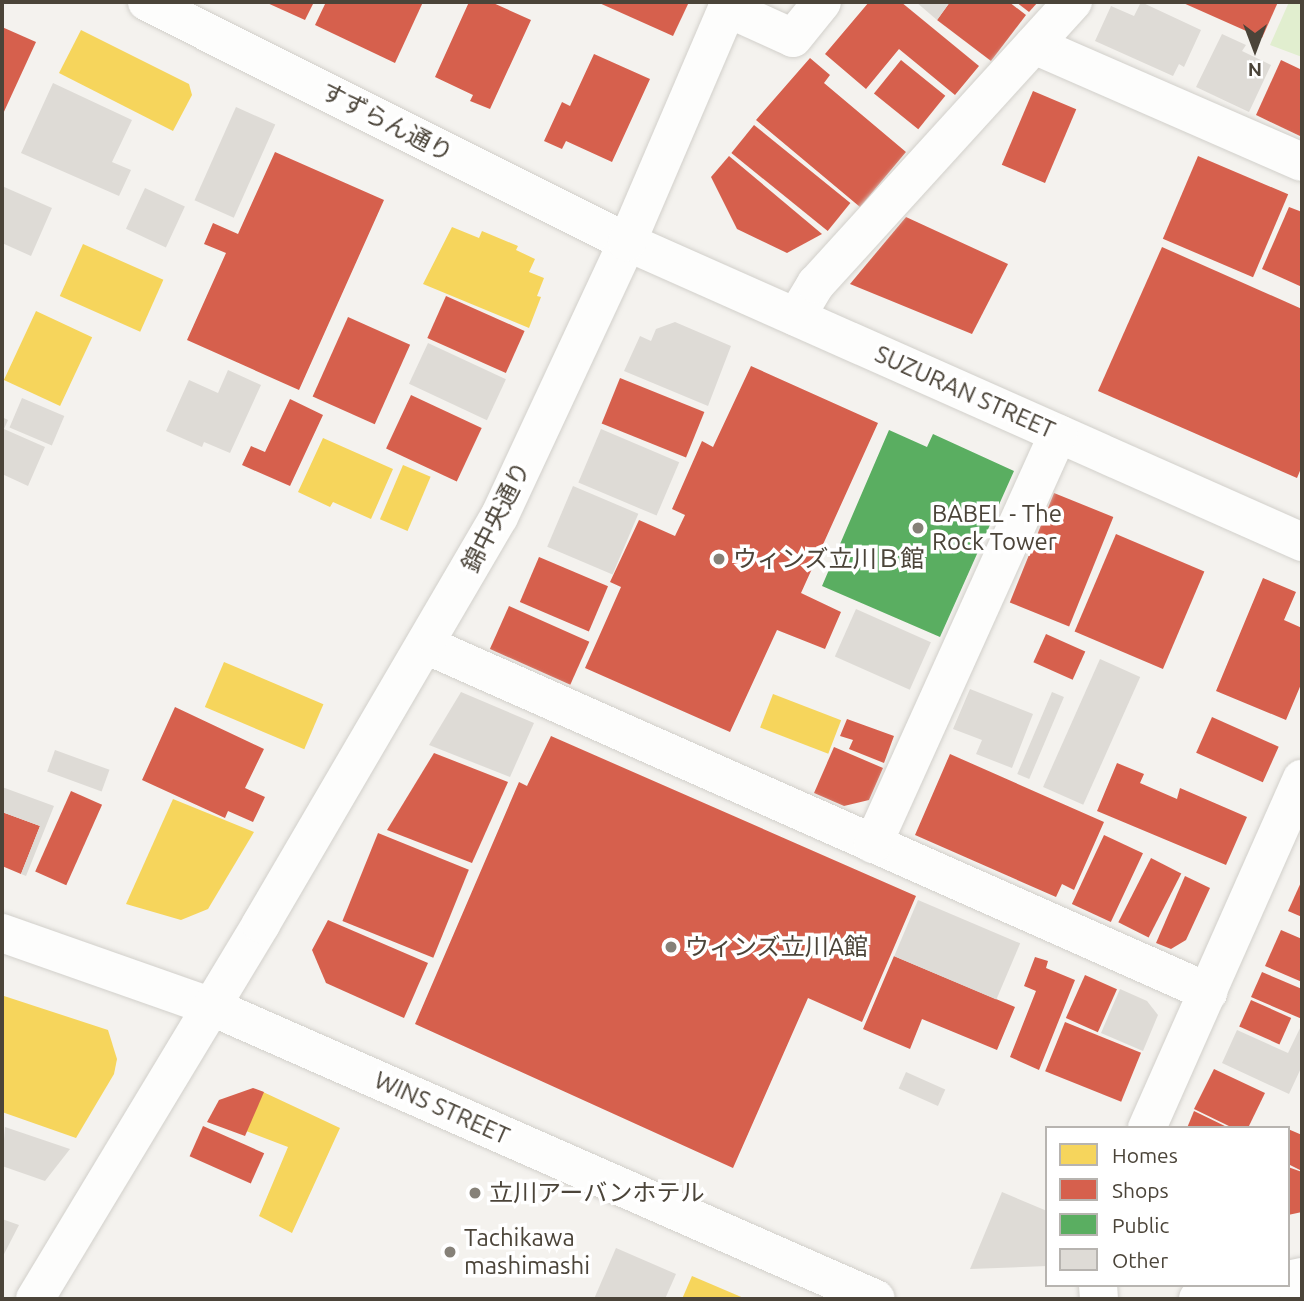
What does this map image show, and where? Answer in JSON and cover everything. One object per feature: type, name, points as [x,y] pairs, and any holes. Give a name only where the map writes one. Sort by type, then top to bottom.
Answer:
[{"type":"street","name":"すずらん通り","points":[[147,2],[628,242]]},
{"type":"street","points":[[729,5],[793,38],[822,2]]},
{"type":"street","points":[[796,317],[816,285],[1073,2]]},
{"type":"street","name":"錦中央通り","points":[[35,1299],[212,1007],[499,517],[628,242],[729,5]]},
{"type":"street","points":[[1034,45],[1302,162]]},
{"type":"street","name":"SUZURAN STREET","points":[[628,242],[1302,542]]},
{"type":"street","points":[[873,844],[1058,434]]},
{"type":"street","points":[[426,645],[1208,992]]},
{"type":"street","points":[[1148,1126],[1302,779]]},
{"type":"street","name":"WINS STREET","points":[[2,933],[212,1007],[876,1299]]},
{"type":"street","points":[[1198,1299],[1255,1287]]},
{"type":"green space","points":[[1289,2],[1302,2],[1302,57],[1270,45]]},
{"type":"building: Homes","points":[[81,30],[189,84],[192,95],[173,131],[59,73]]},
{"type":"building: Homes","points":[[452,227],[479,238],[482,231],[518,246],[516,250],[535,259],[529,272],[544,278],[537,296],[541,297],[529,328],[423,284]]},
{"type":"building: Homes","points":[[83,244],[163,280],[140,332],[60,296]]},
{"type":"building: Homes","points":[[36,311],[92,337],[60,406],[4,380]]},
{"type":"building: Homes","points":[[323,438],[393,469],[371,519],[333,502],[330,507],[298,492]]},
{"type":"building: Homes","points":[[403,465],[431,477],[408,531],[380,519]]},
{"type":"building: Homes","points":[[224,662],[323,704],[304,749],[205,707]]},
{"type":"building: Homes","points":[[773,694],[841,720],[828,754],[760,728]]},
{"type":"building: Homes","points":[[173,799],[254,832],[208,909],[181,920],[126,904]]},
{"type":"building: Homes","points":[[4,996],[108,1030],[117,1059],[114,1074],[76,1138],[2,1112]]},
{"type":"building: Homes","points":[[261,1091],[340,1128],[292,1233],[259,1216],[288,1147],[212,1118],[219,1107]]},
{"type":"building: Homes","points":[[692,1276],[746,1299],[682,1299]]},
{"type":"building: Shops","points":[[265,2],[314,2],[305,20]]},
{"type":"building: Shops","points":[[326,2],[423,2],[395,63],[315,25]]},
{"type":"building: Shops","points":[[469,2],[491,2],[531,20],[490,109],[470,101],[473,95],[435,77]]},
{"type":"building: Shops","points":[[597,2],[689,2],[673,36]]},
{"type":"building: Shops","points":[[869,2],[901,2],[979,66],[955,95],[899,49],[866,89],[825,54]]},
{"type":"building: Shops","points":[[950,2],[1009,2],[1026,15],[991,61],[937,20]]},
{"type":"building: Shops","points":[[1016,2],[1038,2],[1029,12]]},
{"type":"building: Shops","points":[[1181,2],[1278,2],[1262,38]]},
{"type":"building: Shops","points":[[2,27],[36,42],[2,116]]},
{"type":"building: Shops","points":[[594,54],[650,79],[612,162],[566,141],[562,149],[544,141],[562,102],[570,106]]},
{"type":"building: Shops","points":[[810,58],[830,75],[824,83],[906,152],[860,207],[756,120]]},
{"type":"building: Shops","points":[[901,60],[945,96],[918,129],[874,93]]},
{"type":"building: Shops","points":[[1281,60],[1302,70],[1302,137],[1256,115]]},
{"type":"building: Shops","points":[[1033,91],[1076,109],[1045,183],[1002,165]]},
{"type":"building: Shops","points":[[754,125],[850,203],[828,231],[731,153]]},
{"type":"building: Shops","points":[[275,152],[384,200],[299,390],[187,340],[226,253],[204,244],[213,223],[238,234]]},
{"type":"building: Shops","points":[[729,156],[822,234],[787,253],[737,229],[711,177]]},
{"type":"building: Shops","points":[[1198,156],[1288,194],[1253,277],[1163,239]]},
{"type":"building: Shops","points":[[1289,207],[1302,212],[1302,287],[1262,269]]},
{"type":"building: Shops","points":[[906,217],[1008,264],[972,334],[850,284]]},
{"type":"building: Shops","points":[[1162,247],[1302,309],[1302,466],[1297,478],[1098,391]]},
{"type":"building: Shops","points":[[446,296],[525,331],[506,373],[427,338]]},
{"type":"building: Shops","points":[[348,317],[410,345],[375,424],[313,396]]},
{"type":"building: Shops","name":"ウィンズ立川Ｂ館","points":[[751,366],[878,423],[801,593],[841,612],[825,649],[777,630],[730,732],[585,668],[621,587],[610,582],[639,520],[675,536],[685,515],[672,509],[702,441],[713,447]]},
{"type":"building: Shops","points":[[620,378],[704,412],[686,458],[602,423]]},
{"type":"building: Shops","points":[[411,395],[482,428],[457,481],[386,448]]},
{"type":"building: Shops","points":[[290,399],[323,415],[290,486],[242,465],[251,446],[265,452]]},
{"type":"building: Shops","points":[[1054,493],[1113,517],[1069,626],[1010,602]]},
{"type":"building: Shops","points":[[1116,534],[1204,572],[1163,669],[1075,632]]},
{"type":"building: Shops","points":[[539,557],[608,586],[589,631],[520,602]]},
{"type":"building: Shops","points":[[1263,578],[1296,592],[1284,620],[1302,628],[1302,682],[1286,720],[1216,691]]},
{"type":"building: Shops","points":[[509,606],[589,642],[570,685],[490,649]]},
{"type":"building: Shops","points":[[1046,634],[1085,651],[1073,680],[1033,662]]},
{"type":"building: Shops","points":[[175,707],[264,749],[245,788],[265,797],[253,822],[228,811],[225,818],[142,780]]},
{"type":"building: Shops","points":[[1212,717],[1279,747],[1263,782],[1196,753]]},
{"type":"building: Shops","points":[[847,719],[894,736],[884,763],[849,749],[853,740],[840,736]]},
{"type":"building: Shops","name":"ウィンズ立川A館","points":[[551,736],[916,896],[862,1022],[808,998],[733,1168],[415,1024],[519,782],[527,786]]},
{"type":"building: Shops","points":[[834,747],[883,768],[869,800],[844,806],[814,793]]},
{"type":"building: Shops","points":[[434,753],[508,782],[472,863],[387,830]]},
{"type":"building: Shops","points":[[950,754],[1104,822],[1074,890],[1062,884],[1056,897],[915,835]]},
{"type":"building: Shops","points":[[1117,763],[1144,774],[1140,783],[1177,799],[1180,788],[1247,817],[1226,865],[1097,811]]},
{"type":"building: Shops","points":[[71,791],[102,805],[66,885],[35,871]]},
{"type":"building: Shops","points":[[2,812],[40,826],[21,874],[2,866]]},
{"type":"building: Shops","points":[[378,833],[469,870],[433,958],[342,921]]},
{"type":"building: Shops","points":[[1104,835],[1143,853],[1111,922],[1072,904]]},
{"type":"building: Shops","points":[[1151,858],[1181,873],[1149,938],[1118,922]]},
{"type":"building: Shops","points":[[1185,876],[1210,888],[1186,940],[1171,949],[1156,943]]},
{"type":"building: Shops","points":[[1302,880],[1302,917],[1288,911]]},
{"type":"building: Shops","points":[[328,920],[428,963],[404,1018],[326,983],[312,950]]},
{"type":"building: Shops","points":[[1281,930],[1302,939],[1302,982],[1265,966]]},
{"type":"building: Shops","points":[[894,956],[1015,1007],[997,1050],[922,1019],[910,1049],[863,1029]]},
{"type":"building: Shops","points":[[1035,957],[1048,961],[1046,968],[1075,980],[1039,1070],[1010,1057],[1036,991],[1024,986]]},
{"type":"building: Shops","points":[[1262,972],[1302,989],[1302,1019],[1251,997]]},
{"type":"building: Shops","points":[[1085,975],[1117,989],[1098,1032],[1066,1018]]},
{"type":"building: Shops","points":[[1251,1000],[1291,1018],[1279,1044],[1239,1026]]},
{"type":"building: Shops","points":[[1065,1022],[1141,1053],[1121,1102],[1045,1071]]},
{"type":"building: Shops","points":[[1214,1069],[1265,1093],[1249,1126],[1229,1126],[1194,1109]]},
{"type":"building: Shops","points":[[253,1088],[264,1092],[245,1136],[207,1122],[219,1100]]},
{"type":"building: Shops","points":[[1194,1111],[1225,1126],[1188,1126]]},
{"type":"building: Shops","points":[[203,1126],[264,1153],[251,1183],[190,1156]]},
{"type":"building: Shops","points":[[1290,1130],[1302,1135],[1302,1171],[1290,1165]]},
{"type":"building: Shops","points":[[1290,1168],[1302,1172],[1302,1212],[1290,1215]]},
{"type":"building: Public","name":"BABEL - The Rock Tower","points":[[889,430],[927,447],[933,434],[1014,471],[940,637],[822,586]]},
{"type":"building: Other","points":[[916,2],[950,2],[937,20]]},
{"type":"building: Other","points":[[1141,2],[1201,30],[1184,67],[1179,64],[1173,76],[1095,41],[1111,6],[1134,16]]},
{"type":"building: Other","points":[[1222,34],[1246,45],[1242,51],[1271,65],[1249,112],[1196,87]]},
{"type":"building: Other","points":[[53,83],[132,120],[112,162],[131,170],[119,196],[21,153]]},
{"type":"building: Other","points":[[236,107],[275,124],[234,218],[195,200]]},
{"type":"building: Other","points":[[2,186],[52,208],[31,256],[2,243]]},
{"type":"building: Other","points":[[145,188],[185,207],[166,247],[126,229]]},
{"type":"building: Other","points":[[675,322],[731,346],[708,406],[624,371],[640,336],[651,341],[656,329]]},
{"type":"building: Other","points":[[428,343],[506,379],[487,420],[409,384]]},
{"type":"building: Other","points":[[228,370],[261,385],[230,453],[204,442],[202,447],[166,431],[189,380],[218,393]]},
{"type":"building: Other","points":[[22,398],[64,416],[52,445],[9,427]]},
{"type":"building: Other","points":[[2,417],[8,420],[4,429],[45,447],[28,486],[2,474]]},
{"type":"building: Other","points":[[601,429],[679,462],[657,516],[578,482]]},
{"type":"building: Other","points":[[573,486],[638,514],[613,574],[547,547]]},
{"type":"building: Other","points":[[856,609],[931,642],[910,690],[835,657]]},
{"type":"building: Other","points":[[1100,659],[1140,677],[1083,805],[1043,787]]},
{"type":"building: Other","points":[[970,689],[1033,714],[1012,768],[976,754],[982,740],[953,729]]},
{"type":"building: Other","points":[[461,692],[534,723],[510,777],[429,745]]},
{"type":"building: Other","points":[[1052,692],[1064,697],[1029,779],[1017,774]]},
{"type":"building: Other","points":[[55,750],[110,770],[102,791],[47,772]]},
{"type":"building: Other","points":[[2,787],[54,806],[26,876],[21,874],[40,826],[2,812]]},
{"type":"building: Other","points":[[918,900],[1020,943],[996,1000],[894,956]]},
{"type":"building: Other","points":[[1120,989],[1147,1001],[1158,1015],[1143,1051],[1101,1033]]},
{"type":"building: Other","points":[[1302,1024],[1302,1066],[1289,1094],[1222,1063],[1237,1030],[1288,1053]]},
{"type":"building: Other","points":[[906,1072],[945,1089],[938,1106],[899,1088]]},
{"type":"building: Other","points":[[5,1127],[70,1149],[45,1181],[2,1166]]},
{"type":"building: Other","points":[[1002,1192],[1045,1210],[1045,1266],[970,1269]]},
{"type":"building: Other","points":[[2,1219],[19,1225],[2,1258]]},
{"type":"building: Other","points":[[616,1248],[676,1274],[665,1299],[594,1299]]},
{"type":"place","name":"BABEL - The Rock Tower","points":[[918,528]]},
{"type":"place","name":"ウィンズ立川Ｂ館","points":[[719,559]]},
{"type":"place","name":"ウィンズ立川A館","points":[[671,947]]},
{"type":"place","name":"立川アーバンホテル","points":[[475,1193]]},
{"type":"place","name":"Tachikawa mashimashi","points":[[450,1252]]}]
